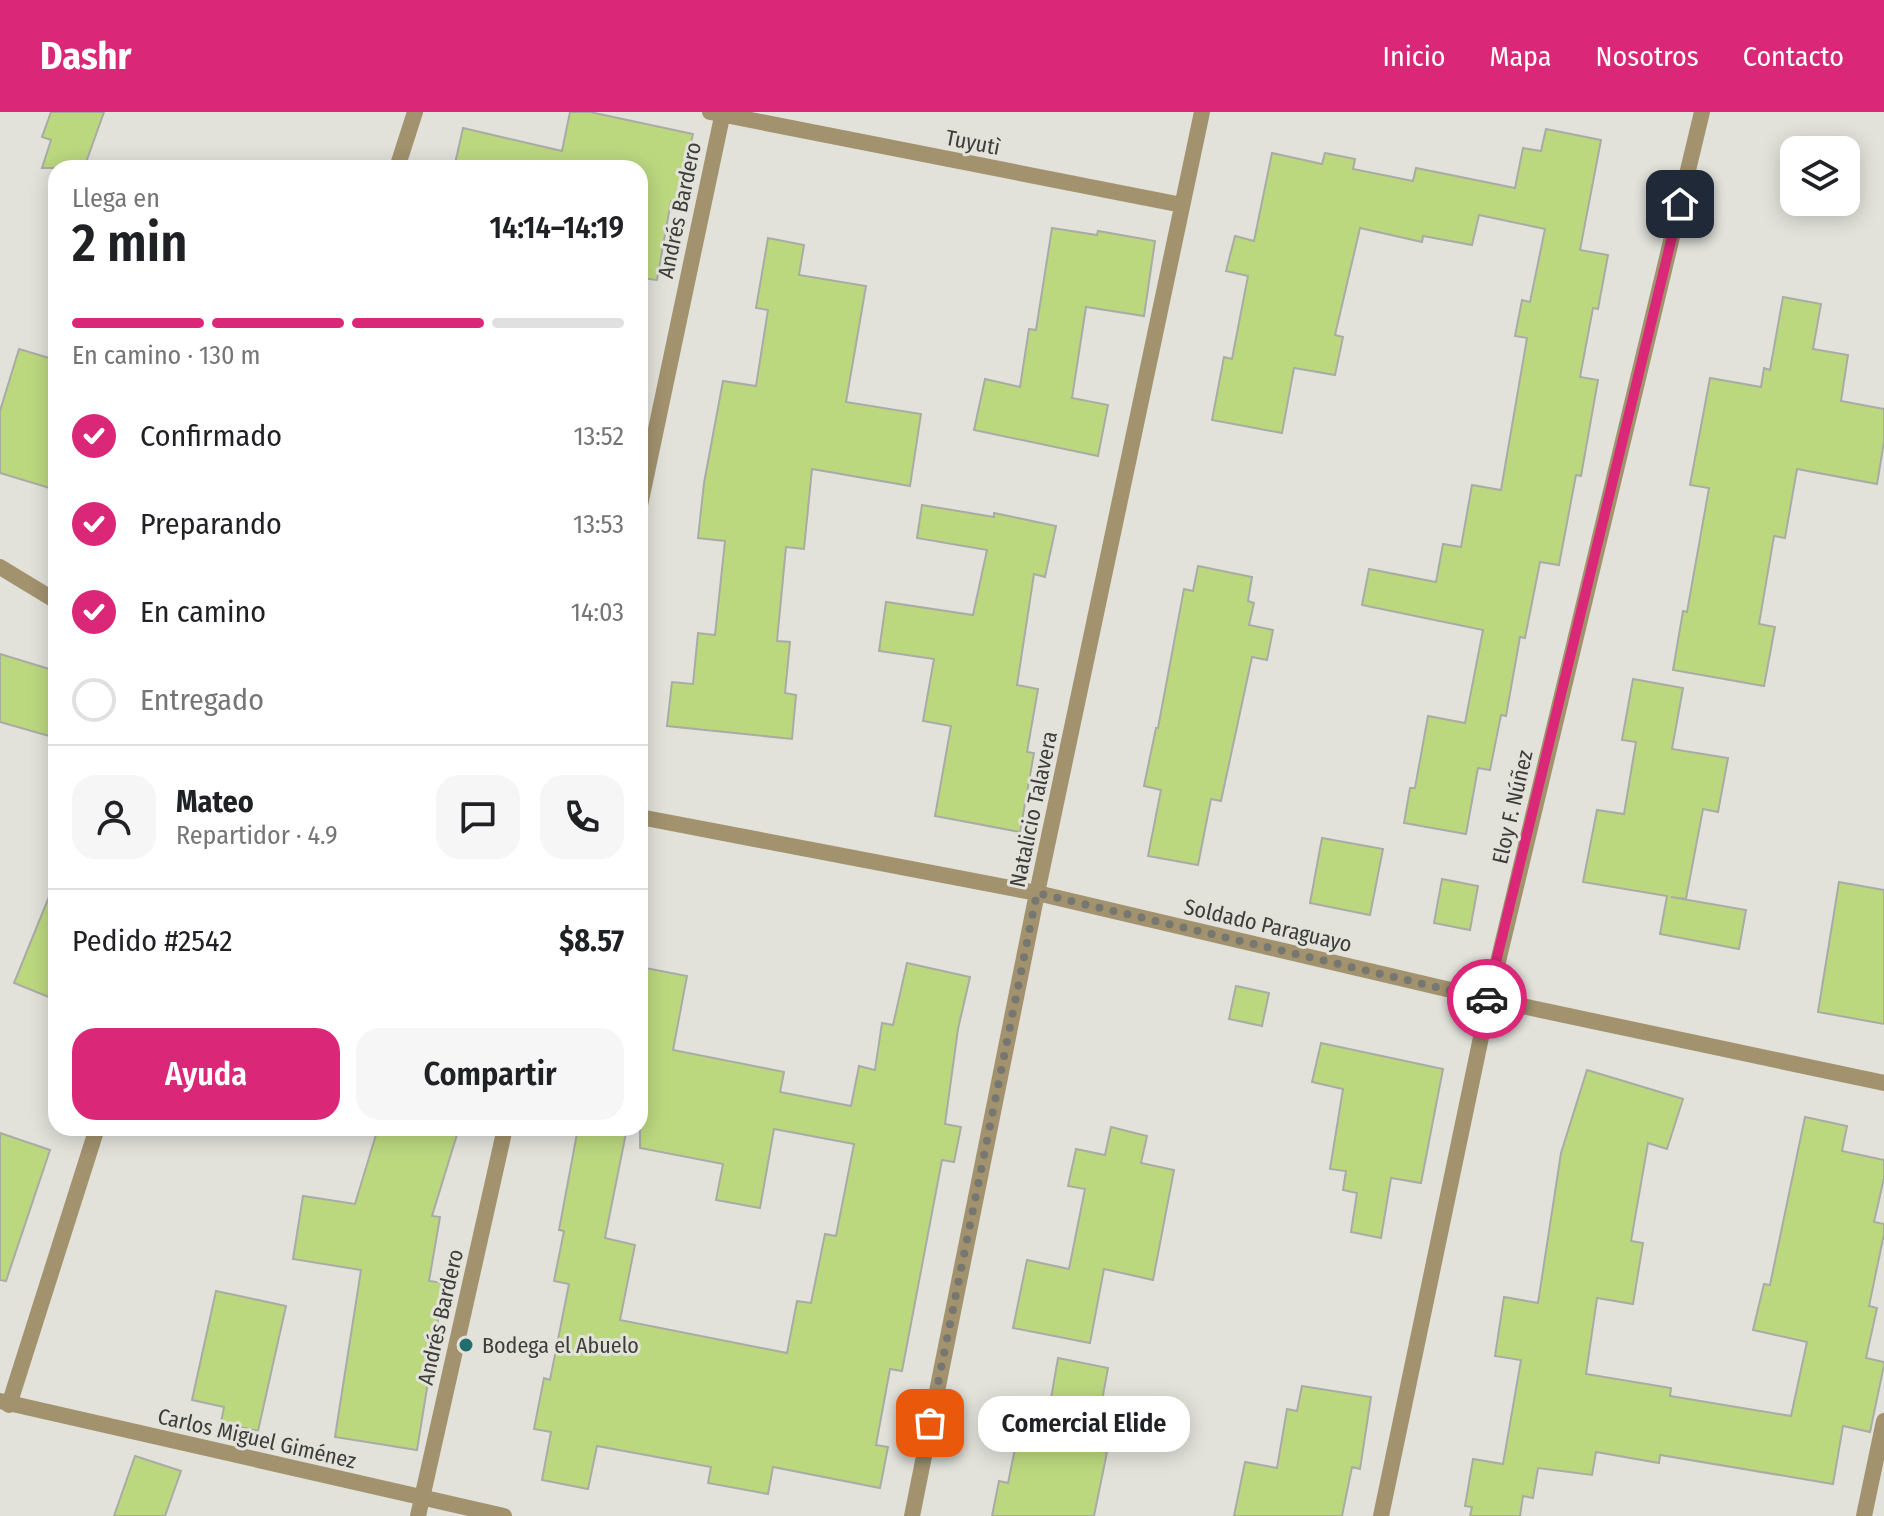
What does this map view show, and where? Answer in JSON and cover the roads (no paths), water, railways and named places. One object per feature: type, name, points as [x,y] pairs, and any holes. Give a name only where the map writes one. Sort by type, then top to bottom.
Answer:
[{"type":"street","points":[[400,160],[415,112]]},
{"type":"street","name":"Natalicio Talavera","points":[[912,1516],[1037,893],[1202,112]]},
{"type":"street","name":"Eloy F. Núñez","points":[[1381,1516],[1489,999],[1702,112]]},
{"type":"street","name":"Tuyutì","points":[[718,113],[1182,205]]},
{"type":"street","name":"Andrés Bardero","points":[[648,465],[718,113]]},
{"type":"street","points":[[0,567],[48,596]]},
{"type":"street","name":"Soldado Paraguayo","points":[[648,819],[1037,893],[1489,999],[1884,1083]]},
{"type":"street","points":[[5,1403],[94,1136]]},
{"type":"street","name":"Andrés Bardero","points":[[418,1516],[503,1136]]},
{"type":"street","name":"Carlos Miguel Giménez","points":[[5,1403],[504,1516]]},
{"type":"street","points":[[1864,1516],[1884,1421]]},
{"type":"place","name":"Bodega el Abuelo","points":[[466,1345]]},
{"type":"place","name":"Comercial Elide","points":[[930,1423]]}]
